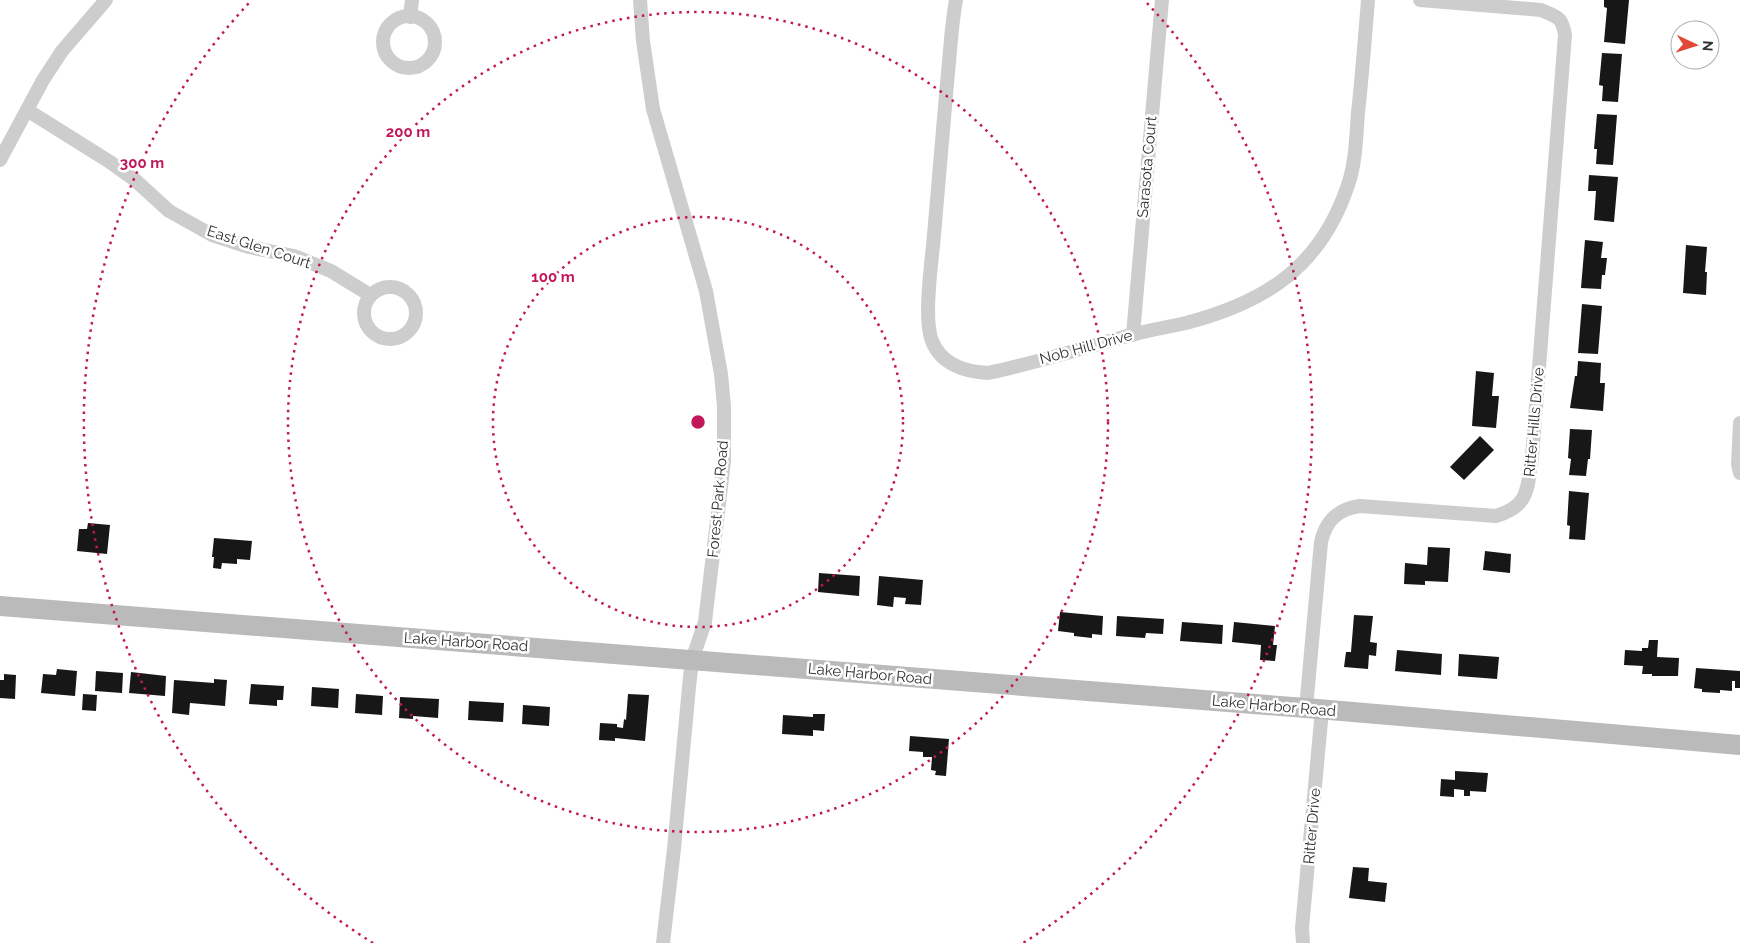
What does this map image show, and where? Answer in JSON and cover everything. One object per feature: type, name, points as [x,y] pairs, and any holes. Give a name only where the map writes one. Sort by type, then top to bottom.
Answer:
[{"type":"street","points":[[0,160],[43,80],[62,51],[106,0]]},
{"type":"street","points":[[410,17],[412,0]]},
{"type":"street","name":"Forest Park Road","points":[[640,0],[643,41],[654,109],[706,291],[721,374],[724,461],[705,622],[692,660],[663,943]]},
{"type":"street","name":"Nob Hill Drive","points":[[956,0],[930,282],[929,329],[932,342],[947,361],[959,368],[988,373],[1188,322],[1243,304],[1275,287],[1290,275],[1310,255],[1323,238],[1343,199],[1349,182],[1353,161],[1368,0]]},
{"type":"street","name":"Sarasota Court","points":[[1133,335],[1162,0]]},
{"type":"street","name":"Ritter Hills Drive","points":[[1314,709],[1321,542],[1323,533],[1334,516],[1351,507],[1360,506],[1496,516],[1511,511],[1518,506],[1524,496],[1532,458],[1566,35],[1563,23],[1555,15],[1542,10],[1420,0]]},
{"type":"street","name":"East Glen Court","points":[[27,110],[110,162],[135,180],[169,211],[212,235],[249,247],[294,256],[331,271],[370,295]]},
{"type":"street","points":[[1740,423],[1738,464],[1740,473]]},
{"type":"street","name":"Lake Harbor Road","points":[[0,606],[1314,709],[1740,745]]},
{"type":"street","name":"Ritter Drive","points":[[1303,943],[1302,928],[1314,709]]},
{"type":"building","points":[[1604,0],[1629,0],[1625,44],[1604,42],[1607,8],[1604,7]]},
{"type":"building","points":[[1602,53],[1622,54],[1618,102],[1602,101],[1603,86],[1599,85]]},
{"type":"building","points":[[1597,114],[1617,115],[1613,165],[1596,164],[1597,149],[1594,149]]},
{"type":"building","points":[[1589,175],[1618,177],[1614,222],[1594,220],[1596,191],[1588,191]]},
{"type":"building","points":[[1585,240],[1603,242],[1601,258],[1607,258],[1605,275],[1602,275],[1601,289],[1581,288]]},
{"type":"building","points":[[1686,245],[1707,247],[1706,295],[1683,293]]},
{"type":"building","points":[[1582,304],[1602,306],[1598,354],[1578,353]]},
{"type":"building","points":[[1578,361],[1601,363],[1600,383],[1605,383],[1603,411],[1570,408],[1575,376],[1577,376]]},
{"type":"building","points":[[1476,371],[1494,373],[1492,396],[1499,396],[1496,428],[1472,426]]},
{"type":"building","points":[[1570,429],[1592,430],[1590,459],[1588,459],[1586,476],[1569,475],[1571,459],[1568,458]]},
{"type":"building","points":[[1480,436],[1494,450],[1464,480],[1450,467]]},
{"type":"building","points":[[1569,491],[1589,493],[1585,540],[1569,539],[1570,526],[1567,525]]},
{"type":"building","points":[[88,523],[110,525],[107,554],[77,551],[79,529],[87,529]]},
{"type":"building","points":[[214,538],[252,541],[250,560],[237,559],[237,564],[222,563],[221,569],[213,568]]},
{"type":"building","points":[[1428,547],[1450,548],[1448,582],[1425,581],[1425,585],[1404,584],[1405,563],[1427,565]]},
{"type":"building","points":[[1485,551],[1511,554],[1510,573],[1483,570]]},
{"type":"building","points":[[819,573],[860,576],[859,596],[818,592]]},
{"type":"building","points":[[879,576],[923,580],[921,605],[905,604],[906,598],[894,597],[893,607],[877,605]]},
{"type":"building","points":[[1060,612],[1103,616],[1102,635],[1092,634],[1092,638],[1074,636],[1074,633],[1058,631]]},
{"type":"building","points":[[1354,615],[1373,616],[1370,642],[1377,643],[1376,656],[1369,655],[1368,669],[1344,667],[1346,652],[1351,652]]},
{"type":"building","points":[[1117,616],[1164,619],[1163,634],[1146,633],[1145,638],[1116,636]]},
{"type":"building","points":[[1182,622],[1223,625],[1222,644],[1180,641]]},
{"type":"building","points":[[1234,622],[1275,626],[1273,645],[1277,645],[1275,661],[1260,660],[1261,645],[1232,642]]},
{"type":"building","points":[[1649,640],[1658,640],[1657,657],[1679,658],[1678,676],[1642,674],[1643,666],[1624,665],[1625,650],[1642,651],[1642,648],[1648,648]]},
{"type":"building","points":[[1397,650],[1442,654],[1441,675],[1395,671]]},
{"type":"building","points":[[1459,654],[1499,657],[1497,679],[1458,676]]},
{"type":"building","points":[[1696,668],[1740,671],[1740,688],[1735,688],[1735,681],[1732,681],[1732,691],[1720,690],[1720,693],[1702,692],[1702,689],[1694,688]]},
{"type":"building","points":[[57,669],[77,671],[75,696],[41,693],[43,674],[56,675]]},
{"type":"building","points":[[96,671],[123,673],[122,693],[95,691]]},
{"type":"building","points":[[131,672],[166,676],[165,696],[129,693]]},
{"type":"building","points":[[4,674],[16,675],[15,699],[0,698],[0,680],[4,680]]},
{"type":"building","points":[[214,679],[227,680],[225,706],[190,703],[189,715],[172,713],[174,680],[214,683]]},
{"type":"building","points":[[251,684],[284,686],[283,700],[277,700],[277,706],[249,704]]},
{"type":"building","points":[[312,687],[339,689],[338,708],[311,706]]},
{"type":"building","points":[[83,694],[97,695],[96,711],[82,710]]},
{"type":"building","points":[[356,694],[383,696],[382,715],[355,713]]},
{"type":"building","points":[[628,694],[649,695],[645,741],[615,738],[615,741],[599,740],[600,723],[617,724],[617,727],[623,728],[624,719],[626,720]]},
{"type":"building","points":[[400,697],[439,699],[438,718],[413,716],[413,719],[399,718]]},
{"type":"building","points":[[469,701],[504,703],[503,722],[468,720]]},
{"type":"building","points":[[523,705],[550,707],[549,726],[522,724]]},
{"type":"building","points":[[813,714],[825,714],[824,731],[813,730],[813,736],[782,734],[783,715],[813,717]]},
{"type":"building","points":[[910,736],[949,739],[946,776],[935,775],[936,771],[931,770],[932,757],[923,757],[923,752],[909,751]]},
{"type":"building","points":[[1455,771],[1488,773],[1486,792],[1470,791],[1470,796],[1464,796],[1464,790],[1454,789],[1454,797],[1440,796],[1441,779],[1455,780]]},
{"type":"building","points":[[1353,867],[1369,868],[1368,881],[1387,883],[1385,902],[1349,898]]}]
